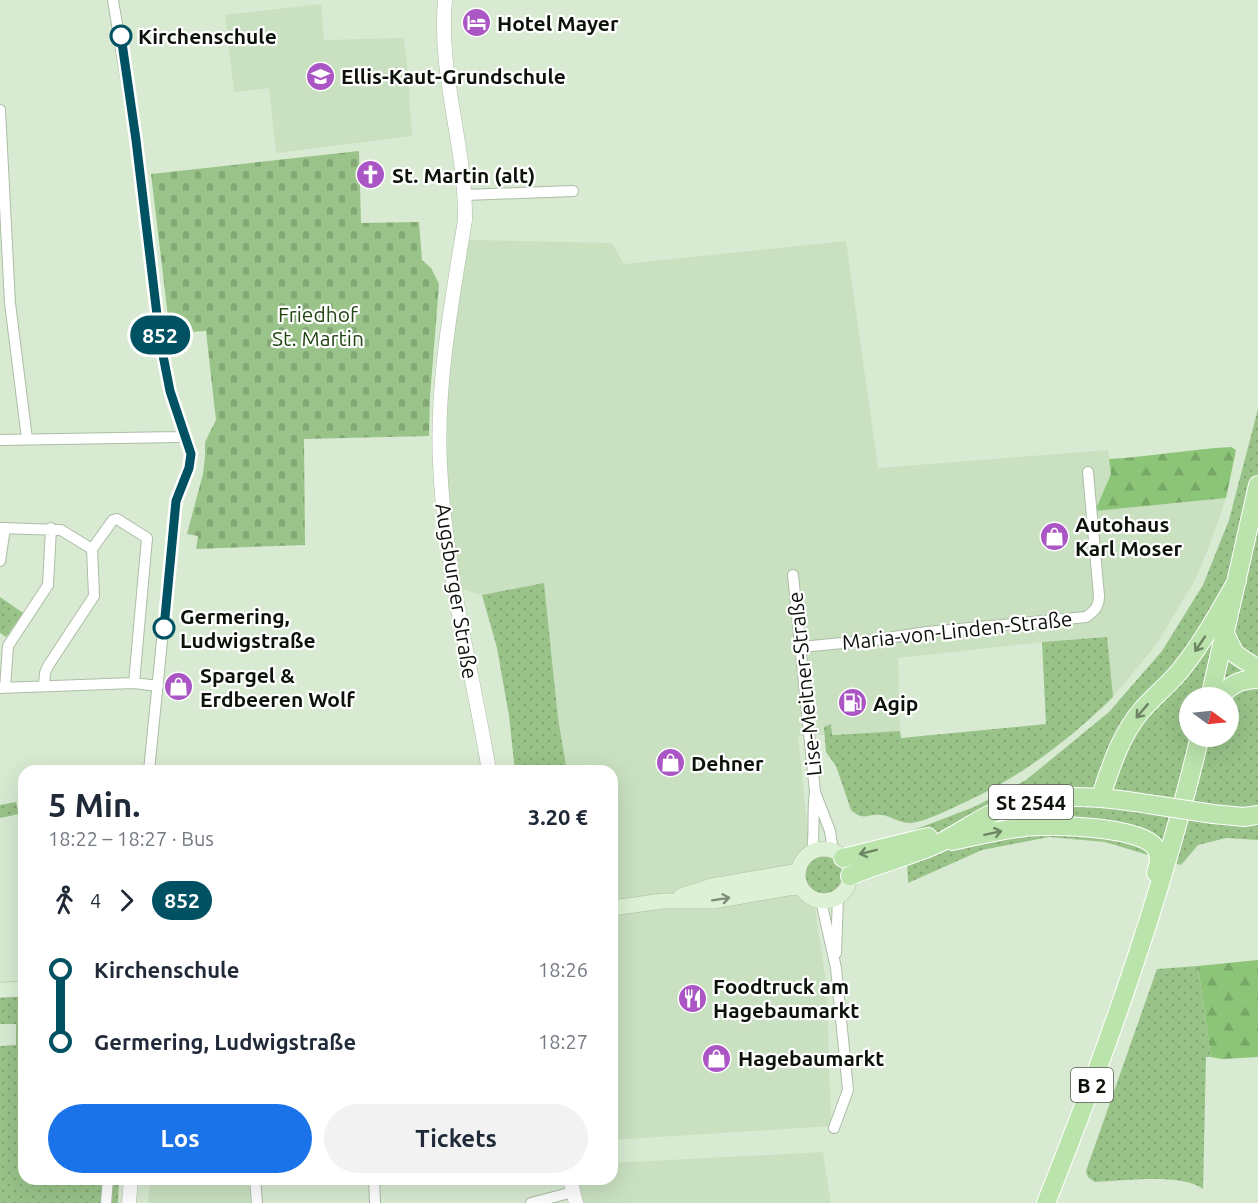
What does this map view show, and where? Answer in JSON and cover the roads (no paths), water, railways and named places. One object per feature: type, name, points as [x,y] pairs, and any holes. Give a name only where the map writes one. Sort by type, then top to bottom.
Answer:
[{"type":"main road","points":[[1213,687],[1258,485]]},
{"type":"main road","points":[[1101,796],[1114,756],[1126,733],[1142,711],[1195,652],[1237,581]]},
{"type":"main road","points":[[1225,634],[1235,654],[1258,669]]},
{"type":"main road","points":[[1230,687],[1241,681],[1258,679]]},
{"type":"main road","name":"B 2","points":[[1046,1203],[1104,1054],[1135,966],[1178,823],[1197,747]]},
{"type":"main road","name":"St 2544","points":[[850,876],[874,865],[935,845],[992,814],[1022,803],[1058,797],[1101,796],[1213,814],[1244,817],[1258,815]]},
{"type":"main road","points":[[935,845],[1003,831],[1042,826],[1083,827],[1126,834],[1148,841],[1158,852],[1160,861],[1155,877],[1159,887]]},
{"type":"main road","name":"St 2544","points":[[812,852],[824,849],[838,855],[965,828]]},
{"type":"main road","points":[[812,852],[805,857],[798,871],[801,887],[810,897],[821,901],[838,897],[844,891],[850,876],[848,867],[838,855]]},
{"type":"main road","points":[[663,902],[712,886],[798,871]]},
{"type":"main road","points":[[618,907],[663,902],[714,901],[801,887]]},
{"type":"main road","points":[[0,981],[18,980]]},
{"type":"main road","points":[[0,990],[18,989]]},
{"type":"street","points":[[113,0],[135,134],[160,340],[170,391],[192,459],[176,501],[150,765]]},
{"type":"street","name":"Augsburger Straße","points":[[445,0],[446,69],[461,148],[465,220],[441,383],[440,463],[443,514],[451,576],[488,765]]},
{"type":"street","points":[[0,110],[12,326],[27,440]]},
{"type":"street","points":[[465,195],[573,191]]},
{"type":"street","points":[[0,440],[178,437],[185,434]]},
{"type":"street","name":"Maria-von-Linden-Straße","points":[[801,647],[1086,617],[1099,604],[1088,472]]},
{"type":"street","points":[[44,686],[48,666],[94,596],[92,549],[113,520],[117,519],[148,541],[134,683]]},
{"type":"street","points":[[0,561],[2,528],[51,528],[68,533],[92,549]]},
{"type":"street","points":[[51,528],[48,585],[8,646],[3,688],[134,683],[158,686]]},
{"type":"street","name":"Lise-Meitner-Straße","points":[[793,575],[815,792],[812,813],[814,832],[812,852]]},
{"type":"street","name":"Lise-Meitner-Straße","points":[[815,792],[838,855]]},
{"type":"street","points":[[836,968],[838,897]]},
{"type":"street","points":[[821,901],[836,968],[848,1090],[834,1128]]},
{"type":"street","points":[[106,1203],[108,1185]]},
{"type":"street","points":[[129,1203],[130,1185]]},
{"type":"street","points":[[255,1185],[256,1203]]},
{"type":"street","points":[[374,1185],[375,1203]]},
{"type":"street","points":[[531,1203],[573,1191]]},
{"type":"place","name":"Hotel Mayer","points":[[476,23]]},
{"type":"place","name":"Kirchenschule","points":[[121,36]]},
{"type":"place","name":"Ellis-Kaut-Grundschule","points":[[320,76]]},
{"type":"place","name":"St. Martin (alt)","points":[[371,175]]},
{"type":"place","name":"Autohaus Karl Moser","points":[[1054,536]]},
{"type":"place","name":"Germering, Ludwigstraße","points":[[164,628]]},
{"type":"place","name":"Spargel & Erdbeeren Wolf","points":[[179,687]]},
{"type":"place","name":"Agip","points":[[852,703]]},
{"type":"place","name":"Dehner","points":[[670,763]]},
{"type":"place","name":"Foodtruck am Hagebaumarkt","points":[[692,998]]},
{"type":"place","name":"Hagebaumarkt","points":[[717,1058]]},
{"type":"park label","name":"Friedhof St. Martin","points":[[318,326]]}]
